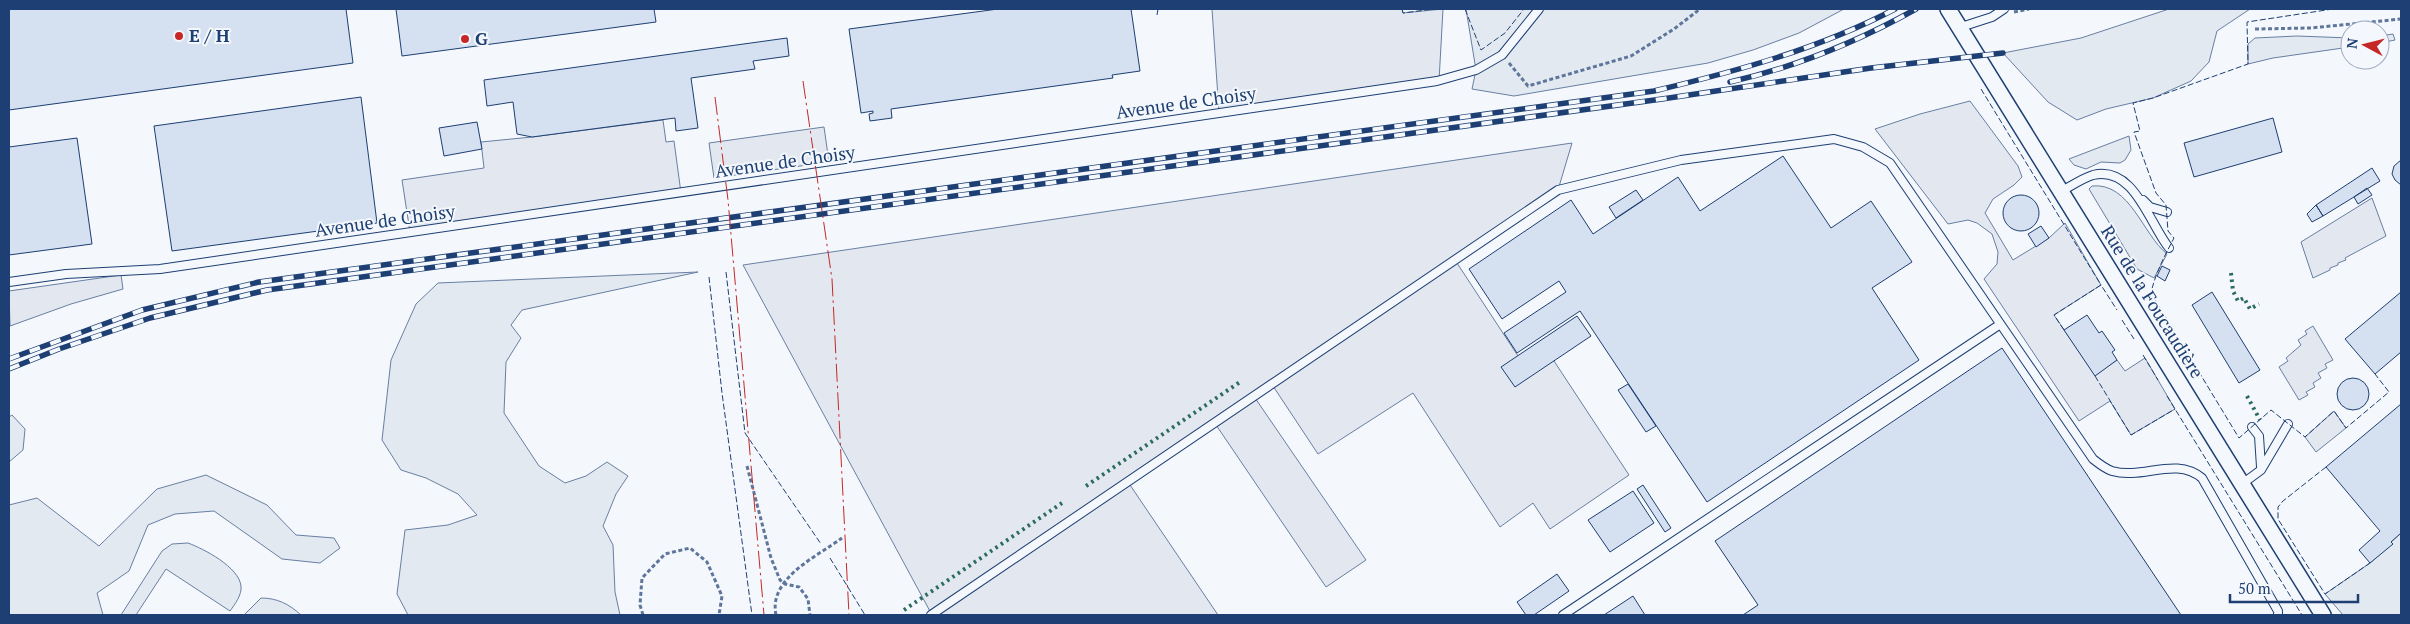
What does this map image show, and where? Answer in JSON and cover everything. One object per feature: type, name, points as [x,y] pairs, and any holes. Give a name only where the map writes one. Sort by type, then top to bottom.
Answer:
[{"type":"street","name":"Rue de la Foucaudière","points":[[1948,9],[1961,27],[2323,615]]},
{"type":"lane","name":"Avenue de Choisy","points":[[9,282],[66,274],[160,269],[1437,81],[1476,70],[1502,55],[1539,9]]},
{"type":"lane","points":[[1961,27],[1992,17],[2004,9]]},
{"type":"lane","points":[[931,615],[1558,190],[1700,158],[1834,139],[1863,147],[1890,164],[2092,459],[2111,471],[2129,473],[2177,467],[2192,470],[2202,478],[2278,611],[2278,615]]},
{"type":"lane","points":[[2062,191],[2093,175],[2105,174],[2119,178],[2130,185],[2150,207],[2167,212]]},
{"type":"lane","points":[[2130,185],[2159,236],[2169,248]]},
{"type":"lane","points":[[1563,615],[1999,325]]},
{"type":"lane","points":[[2242,484],[2261,470],[2288,424]]},
{"type":"lane","points":[[2252,427],[2259,436],[2262,446],[2261,470]]},
{"type":"path","points":[[1502,55],[1528,86],[1631,56],[1674,30],[1700,9]]},
{"type":"path","points":[[2255,29],[2311,28],[2401,19]]},
{"type":"path","points":[[747,466],[771,558],[780,580],[785,584],[799,587],[808,599],[810,615]]},
{"type":"path","points":[[776,615],[777,596],[791,574],[842,538]]},
{"type":"path","points":[[643,615],[640,605],[642,578],[665,554],[690,548],[707,562],[722,596],[718,615]]},
{"type":"shaded area","points":[[1212,9],[1402,9],[1403,13],[1443,9],[1439,81],[1219,113]]},
{"type":"shaded area","points":[[1466,9],[1844,9],[1799,33],[1753,50],[1708,63],[1514,96],[1472,89],[1476,70]]},
{"type":"shaded area","points":[[2169,9],[2250,9],[2217,31],[2209,62],[2191,81],[2153,98],[2106,109],[2077,120],[2048,102],[2003,53],[2081,38]]},
{"type":"shaded area","points":[[2390,34],[2393,34],[2395,40],[2390,41]]},
{"type":"shaded area","points":[[2297,36],[2340,38],[2340,48],[2273,58],[2248,64],[2248,44],[2255,38]]},
{"type":"shaded area","points":[[1970,101],[2018,166],[2022,177],[2014,185],[1993,199],[1985,213],[2013,260],[2049,238],[2065,223],[2101,285],[2054,315],[2095,375],[2117,360],[2125,371],[2145,358],[2175,409],[2131,435],[2110,401],[2079,421],[1984,279],[1997,264],[1998,252],[1992,234],[1977,223],[1968,220],[1948,224],[1875,129],[1920,114]]},
{"type":"shaded area","points":[[663,120],[666,142],[674,141],[681,193],[410,232],[402,180],[484,168],[481,142]]},
{"type":"shaded area","points":[[824,127],[829,162],[714,178],[709,143]]},
{"type":"shaded area","points":[[2129,136],[2131,150],[2125,160],[2120,163],[2101,162],[2086,169],[2074,165],[2069,159]]},
{"type":"shaded area","points":[[1572,143],[1558,190],[1455,260],[1518,356],[1554,361],[1629,475],[1550,529],[1533,503],[1500,527],[1413,393],[1318,454],[1271,383],[1253,395],[1366,560],[1326,587],[1214,422],[1128,482],[1218,615],[932,615],[743,265]]},
{"type":"shaded area","points":[[2092,186],[2105,187],[2116,192],[2126,201],[2135,211],[2150,235],[2167,254],[2154,278],[2137,269],[2089,189]]},
{"type":"shaded area","points":[[2372,198],[2386,236],[2345,258],[2346,260],[2330,268],[2330,270],[2313,278],[2301,242]]},
{"type":"shaded area","points":[[698,272],[522,310],[511,325],[521,338],[506,362],[504,413],[539,466],[565,483],[586,476],[607,462],[628,476],[616,494],[603,526],[613,545],[615,592],[620,615],[408,615],[397,594],[405,530],[448,525],[477,515],[458,494],[426,478],[401,470],[382,440],[391,360],[416,304],[438,283]]},
{"type":"shaded area","points":[[121,275],[123,289],[71,304],[10,326],[9,291]]},
{"type":"shaded area","points":[[2313,326],[2333,360],[2325,364],[2327,368],[2318,373],[2321,378],[2313,383],[2315,387],[2306,392],[2308,395],[2299,400],[2279,367],[2288,361],[2286,358],[2301,345],[2298,340],[2307,334],[2305,331]]},
{"type":"shaded area","points":[[2334,411],[2346,428],[2316,452],[2305,437]]},
{"type":"shaded area","points":[[12,415],[25,429],[23,450],[9,462],[9,417]]},
{"type":"shaded area","points":[[206,475],[267,505],[296,535],[334,538],[340,548],[320,563],[282,559],[214,511],[175,514],[148,525],[129,571],[97,593],[103,615],[9,615],[9,505],[37,498],[99,546],[157,489]]},
{"type":"shaded area","points":[[2401,533],[2401,615],[2343,615],[2325,594],[2370,563],[2392,544],[2391,542]]},
{"type":"shaded area","points":[[188,543],[220,560],[239,579],[240,593],[230,611],[166,569],[136,615],[121,615],[162,551],[172,544]]},
{"type":"shaded area","points":[[261,598],[282,602],[301,615],[244,615]]},
{"type":"building","name":"E / H","points":[[9,9],[346,9],[353,63],[9,110]]},
{"type":"building","name":"G","points":[[396,9],[654,9],[656,22],[402,56]]},
{"type":"building","points":[[998,9],[1131,9],[1140,71],[1112,75],[1113,78],[891,109],[892,118],[870,121],[869,114],[873,113],[873,111],[861,113],[849,29]]},
{"type":"building","points":[[787,38],[789,56],[753,61],[755,69],[691,78],[698,128],[676,131],[675,118],[532,137],[517,134],[513,102],[487,106],[484,80]]},
{"type":"building","points":[[361,97],[377,223],[172,251],[154,126]]},
{"type":"building","points":[[2273,118],[2282,152],[2194,177],[2184,143]]},
{"type":"building","points":[[477,122],[482,149],[444,156],[439,128]]},
{"type":"building","points":[[77,138],[92,244],[9,255],[9,147]]},
{"type":"building","points":[[1783,156],[1831,228],[1871,201],[1912,262],[1872,288],[1919,360],[1707,502],[1580,311],[1517,353],[1504,333],[1566,292],[1559,281],[1502,319],[1469,269],[1571,200],[1593,234],[1678,177],[1700,211]]},
{"type":"building","points":[[2401,160],[2401,185],[2392,174],[2394,166]]},
{"type":"building","points":[[2372,168],[2380,181],[2323,216],[2316,205]]},
{"type":"building","points":[[2367,188],[2372,195],[2358,204],[2354,197]]},
{"type":"building","points":[[1636,190],[1643,200],[1616,218],[1609,207]]},
{"type":"building","points":[[2021,195],[2028,196],[2034,200],[2038,206],[2038,220],[2034,226],[2028,230],[2021,231],[2014,230],[2008,226],[2004,220],[2003,213],[2004,206],[2008,200],[2014,196]]},
{"type":"building","points":[[2316,205],[2323,216],[2312,222],[2307,214]]},
{"type":"building","points":[[2041,226],[2049,238],[2036,247],[2028,234]]},
{"type":"building","points":[[2162,266],[2170,270],[2165,281],[2157,276]]},
{"type":"building","points":[[2212,292],[2260,370],[2239,383],[2192,305]]},
{"type":"building","points":[[2401,292],[2401,352],[2375,374],[2345,339]]},
{"type":"building","points":[[2087,315],[2099,333],[2102,331],[2115,350],[2112,352],[2117,360],[2095,376],[2064,330]]},
{"type":"building","points":[[1577,316],[1591,336],[1515,387],[1501,367]]},
{"type":"building","points":[[2002,348],[2181,615],[1743,615],[1758,605],[1715,541]]},
{"type":"building","points":[[2353,378],[2364,383],[2369,394],[2364,405],[2353,410],[2342,405],[2337,394],[2342,383]]},
{"type":"building","points":[[1628,384],[1656,426],[1646,432],[1618,390]]},
{"type":"building","points":[[2401,404],[2401,533],[2391,542],[2393,544],[2370,563],[2359,550],[2380,531],[2326,467]]},
{"type":"building","points":[[1643,485],[1671,528],[1665,532],[1637,489]]},
{"type":"building","points":[[1633,491],[1654,523],[1610,552],[1588,520]]},
{"type":"building","points":[[1557,574],[1569,591],[1534,615],[1526,615],[1517,602]]},
{"type":"building","points":[[1633,596],[1645,615],[1604,615]]},
{"type":"railway","points":[[9,359],[142,310],[259,282],[1654,91],[1777,58],[1837,36],[1895,9]]},
{"type":"railway","points":[[1730,82],[1779,69],[1849,43],[1916,9]]},
{"type":"railway","points":[[9,369],[59,349],[150,318],[267,290],[1662,99],[1871,68],[2003,53]]},
{"type":"hedge","points":[[2231,273],[2233,291],[2238,301],[2244,298],[2250,309],[2259,304]]},
{"type":"hedge","points":[[1086,486],[1240,382]]},
{"type":"hedge","points":[[2247,396],[2260,420]]},
{"type":"hedge","points":[[904,610],[1062,503]]},
{"type":"fence","points":[[1157,15],[1158,9]]},
{"type":"fence","points":[[1402,9],[1403,13],[1433,9]]},
{"type":"fence","points":[[1465,9],[1481,50],[1505,33],[1524,9]]},
{"type":"fence","points":[[2333,9],[2247,22],[2248,64],[2153,98],[2133,103],[2140,131],[2134,132],[2156,193],[2166,205],[2168,231],[2174,238],[2158,272],[2151,293],[2239,438],[2271,410],[2305,437],[2334,411],[2346,428],[2389,392],[2375,374]]},
{"type":"fence","points":[[1981,89],[2101,285]]},
{"type":"fence","points":[[726,272],[745,433],[821,544]]},
{"type":"fence","points":[[709,277],[722,393],[752,615]]},
{"type":"fence","points":[[2064,330],[2054,315],[2101,285],[2117,310]]},
{"type":"fence","points":[[2122,320],[2134,339]]},
{"type":"fence","points":[[2143,355],[2158,380]]},
{"type":"fence","points":[[2095,376],[2131,435],[2175,409]]},
{"type":"fence","points":[[2167,396],[2302,615]]},
{"type":"fence","points":[[2326,467],[2283,501],[2278,507],[2278,519],[2325,594],[2370,563]]},
{"type":"fence","points":[[830,558],[865,615]]},
{"type":"power","points":[[803,81],[832,279],[849,615]]},
{"type":"power","points":[[715,97],[728,200],[764,615]]},
{"type":"place","name":"E / H","points":[[179,36]]},
{"type":"place","name":"G","points":[[465,39]]}]
